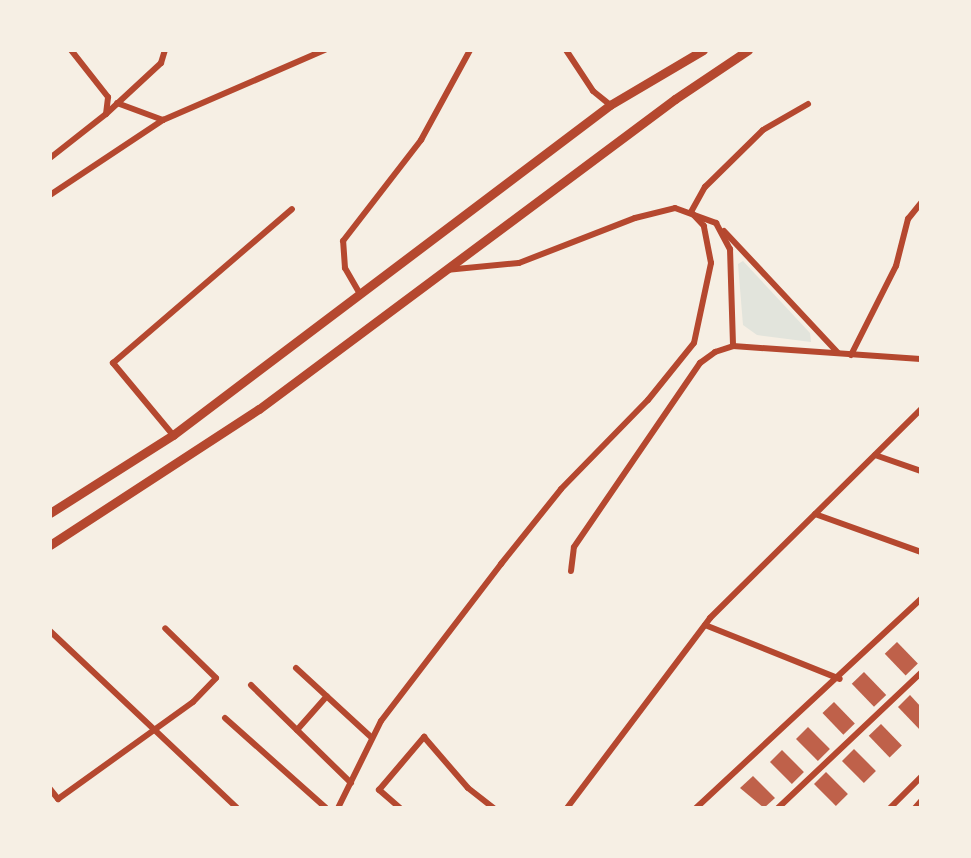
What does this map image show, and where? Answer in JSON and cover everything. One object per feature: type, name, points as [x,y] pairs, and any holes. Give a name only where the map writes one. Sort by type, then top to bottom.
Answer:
[{"type":"main road","points":[[50,514],[174,436],[610,105],[703,50]]},
{"type":"main road","points":[[50,545],[259,409],[675,98],[748,50]]},
{"type":"street","points":[[71,50],[108,97],[106,114]]},
{"type":"street","points":[[50,158],[106,114],[160,63],[165,50]]},
{"type":"street","points":[[50,195],[164,120],[324,50]]},
{"type":"street","points":[[360,294],[344,268],[343,241],[384,193],[421,140],[470,50]]},
{"type":"street","points":[[566,50],[593,90],[610,105]]},
{"type":"street","points":[[117,103],[164,120]]},
{"type":"street","points":[[691,212],[705,187],[764,130],[784,114],[808,104]]},
{"type":"street","points":[[851,355],[896,266],[908,218],[921,203]]},
{"type":"street","points":[[444,270],[519,263],[635,218],[675,208],[716,222],[839,354]]},
{"type":"street","points":[[174,436],[112,364],[292,209]]},
{"type":"street","points":[[340,807],[381,721],[560,489],[648,400],[694,342],[711,263],[704,226],[691,212]]},
{"type":"street","points":[[908,218],[921,218]]},
{"type":"street","points":[[716,222],[730,249],[734,346]]},
{"type":"street","points":[[570,571],[574,546],[700,363],[715,352],[734,346],[921,359]]},
{"type":"street","points":[[567,808],[706,625],[921,409]]},
{"type":"street","points":[[875,454],[921,471]]},
{"type":"street","points":[[815,514],[921,552]]},
{"type":"street","points":[[696,808],[840,679],[921,599]]},
{"type":"street","points":[[706,625],[840,679]]},
{"type":"street","points":[[58,799],[153,731],[216,678],[165,628]]},
{"type":"street","points":[[50,631],[237,808]]},
{"type":"street","points":[[296,668],[372,738]]},
{"type":"street","points":[[778,808],[921,673]]},
{"type":"street","points":[[251,685],[351,783]]},
{"type":"street","points":[[297,730],[327,696]]},
{"type":"street","points":[[225,718],[326,808]]},
{"type":"street","points":[[400,808],[379,790],[424,737],[468,788],[494,808]]},
{"type":"street","points":[[890,808],[921,777]]},
{"type":"street","points":[[50,789],[67,808]]},
{"type":"street","points":[[915,808],[921,801]]},
{"type":"shaded area","points":[[743,261],[810,333],[811,342],[757,335],[743,325],[738,264]]},
{"type":"building","points":[[897,642],[918,664],[906,675],[885,654]]},
{"type":"building","points":[[864,672],[886,695],[874,707],[852,684]]},
{"type":"building","points":[[910,695],[921,707],[921,731],[898,707]]},
{"type":"building","points":[[834,702],[855,724],[843,735],[822,713]]},
{"type":"building","points":[[881,724],[902,746],[890,757],[869,736]]},
{"type":"building","points":[[808,727],[830,749],[818,761],[796,739]]},
{"type":"building","points":[[854,749],[876,771],[864,783],[842,761]]},
{"type":"building","points":[[782,750],[804,772],[792,784],[770,762]]},
{"type":"building","points":[[826,772],[848,794],[836,806],[814,784]]},
{"type":"building","points":[[753,776],[775,798],[764,808],[740,788]]}]
